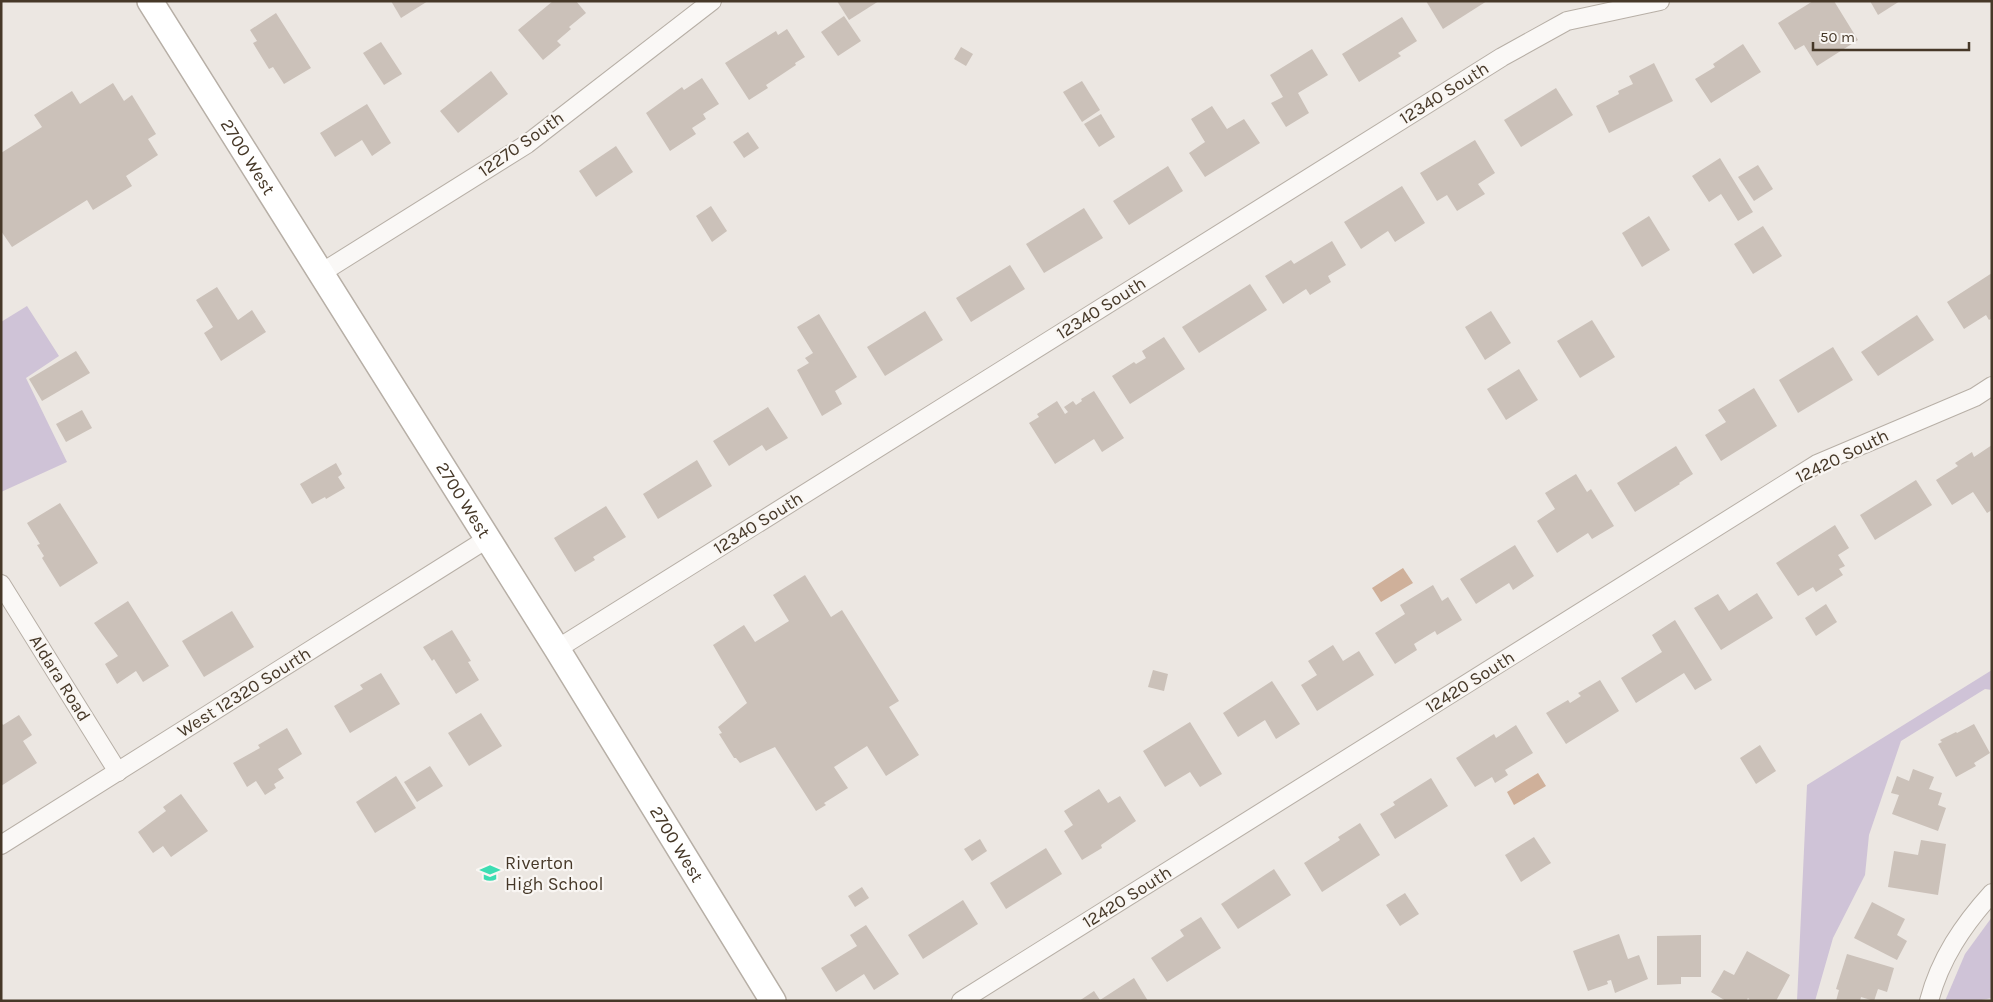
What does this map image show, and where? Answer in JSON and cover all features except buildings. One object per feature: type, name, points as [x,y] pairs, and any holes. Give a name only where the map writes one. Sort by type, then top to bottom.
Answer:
[{"type":"main road","name":"2700 West","points":[[150,1],[557,649],[773,1001]]},
{"type":"street","name":"12270 South","points":[[321,273],[527,144],[712,1]]},
{"type":"street","name":"12340 South","points":[[557,649],[1502,58],[1567,21],[1660,1]]},
{"type":"street","name":"12420 South","points":[[962,1001],[1817,464],[1974,397],[1992,386]]},
{"type":"street","name":"West 12320 Sourth","points":[[1,845],[487,539]]},
{"type":"street","name":"Aldara Road","points":[[1,584],[118,772]]},
{"type":"street","points":[[1929,1001],[1933,984],[1951,945],[1992,893]]},
{"type":"shaded area","points":[[27,306],[59,356],[26,378],[67,462],[1,492],[1,322]]},
{"type":"shaded area","points":[[1403,568],[1413,583],[1381,602],[1372,588]]},
{"type":"shaded area","points":[[1992,670],[1992,690],[1985,689],[1901,741],[1869,835],[1865,875],[1833,938],[1815,1001],[1797,1001],[1807,785]]},
{"type":"shaded area","points":[[1538,773],[1546,786],[1514,805],[1507,792]]},
{"type":"shaded area","points":[[1992,917],[1992,998],[1976,1001],[1945,1001],[1965,954]]},
{"type":"place","name":"Riverton High School","points":[[490,873]]}]
